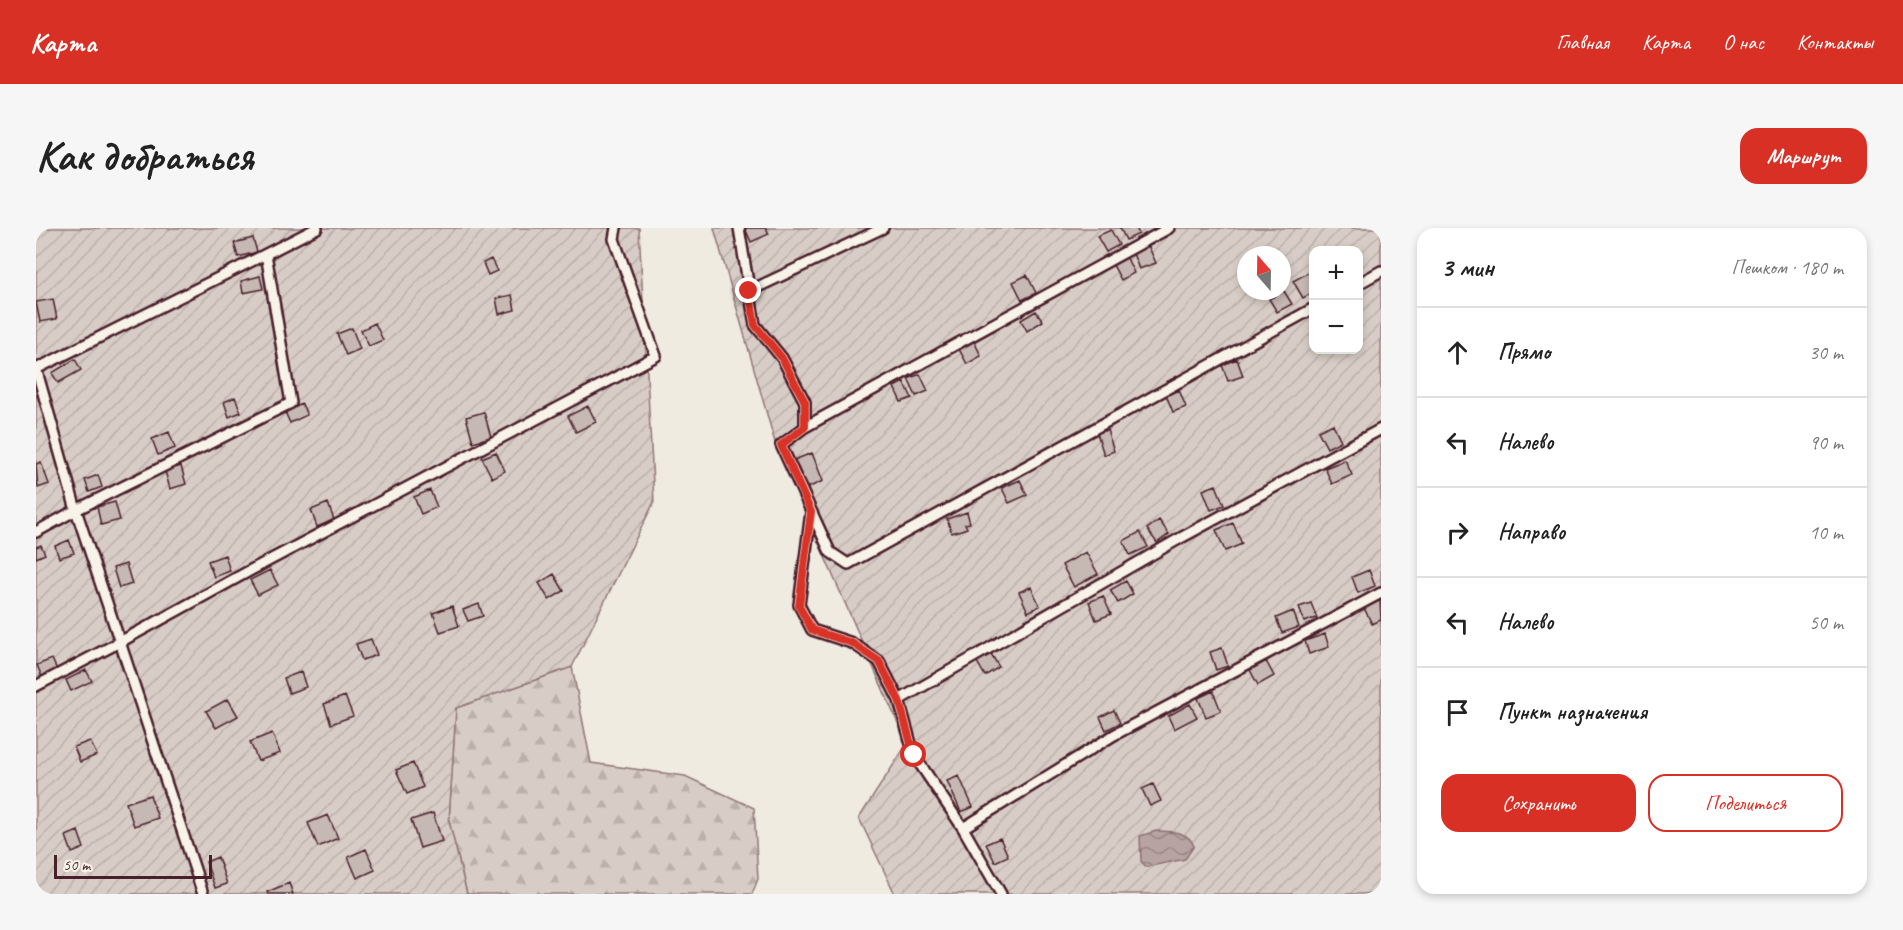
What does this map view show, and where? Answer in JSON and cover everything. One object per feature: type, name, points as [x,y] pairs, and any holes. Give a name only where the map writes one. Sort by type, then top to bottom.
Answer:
[{"type":"lane","points":[[203,894],[76,510],[36,369],[317,228]]},
{"type":"lane","points":[[36,686],[261,564],[656,356],[614,239],[616,228]]},
{"type":"lane","points":[[739,228],[755,325],[782,358],[805,402],[805,427]]},
{"type":"lane","points":[[749,291],[883,228]]},
{"type":"lane","points":[[1169,228],[805,427],[781,445],[830,552],[848,564],[1309,311]]},
{"type":"lane","points":[[36,532],[291,403],[266,254]]},
{"type":"lane","points":[[1363,282],[1381,271]]},
{"type":"lane","points":[[899,700],[1177,540],[1381,429]]},
{"type":"lane","points":[[811,512],[799,606],[812,630],[852,643],[879,661],[899,700],[914,755],[963,828],[1001,894]]},
{"type":"lane","points":[[963,828],[1114,735],[1381,593]]},
{"type":"green space","points":[[36,228],[639,228],[654,502],[572,667],[456,708],[449,821],[467,894],[36,894]]},
{"type":"green space","points":[[714,228],[1381,228],[1381,894],[895,894],[859,818],[907,744],[776,446]]},
{"type":"green space","points":[[572,667],[591,763],[685,776],[754,808],[758,879],[752,894],[467,894],[449,821],[456,708]]},
{"type":"water","points":[[1156,831],[1183,834],[1194,846],[1185,859],[1146,867],[1141,861],[1140,836]]},
{"type":"building","points":[[745,228],[766,228],[769,234],[751,242]]},
{"type":"building","points":[[1120,228],[1136,228],[1139,234],[1126,240]]},
{"type":"building","points":[[1111,230],[1119,245],[1106,252],[1097,236]]},
{"type":"building","points":[[253,238],[257,252],[238,257],[234,243]]},
{"type":"building","points":[[1148,245],[1156,263],[1139,269],[1132,251]]},
{"type":"building","points":[[1126,256],[1134,273],[1121,280],[1112,263]]},
{"type":"building","points":[[491,259],[497,271],[488,275],[483,263]]},
{"type":"building","points":[[1309,272],[1309,295],[1303,298],[1293,281]]},
{"type":"building","points":[[1027,275],[1036,293],[1022,300],[1013,282]]},
{"type":"building","points":[[260,276],[263,289],[243,293],[241,281]]},
{"type":"building","points":[[512,295],[515,310],[499,314],[496,298]]},
{"type":"building","points":[[53,299],[57,319],[40,322],[36,302]]},
{"type":"building","points":[[1270,300],[1290,300],[1292,304],[1277,312]]},
{"type":"building","points":[[1036,311],[1043,321],[1027,331],[1021,320]]},
{"type":"building","points":[[375,323],[383,340],[369,346],[361,330]]},
{"type":"building","points":[[352,328],[360,349],[346,355],[337,334]]},
{"type":"building","points":[[974,341],[981,356],[967,364],[959,349]]},
{"type":"building","points":[[75,359],[81,370],[58,383],[52,373]]},
{"type":"building","points":[[1237,359],[1243,376],[1228,381],[1222,365]]},
{"type":"building","points":[[920,374],[928,391],[916,396],[908,379]]},
{"type":"building","points":[[904,382],[912,398],[901,402],[894,387]]},
{"type":"building","points":[[1179,390],[1186,407],[1173,412],[1166,395]]},
{"type":"building","points":[[235,397],[241,412],[229,417],[224,402]]},
{"type":"building","points":[[302,404],[307,415],[290,423],[285,412]]},
{"type":"building","points":[[588,406],[596,422],[576,432],[568,416]]},
{"type":"building","points":[[484,412],[491,437],[473,442],[466,417]]},
{"type":"building","points":[[1333,424],[1341,441],[1327,448],[1318,431]]},
{"type":"building","points":[[1107,430],[1114,451],[1104,455],[1097,433]]},
{"type":"building","points":[[169,432],[175,448],[158,455],[152,439]]},
{"type":"building","points":[[496,452],[505,471],[492,478],[482,458]]},
{"type":"building","points":[[812,453],[823,481],[805,489],[794,460]]},
{"type":"building","points":[[1345,460],[1352,475],[1332,484],[1325,468]]},
{"type":"building","points":[[41,462],[49,484],[38,488],[36,464]]},
{"type":"building","points":[[181,466],[186,484],[170,489],[165,471]]},
{"type":"building","points":[[98,475],[102,487],[89,492],[85,480]]},
{"type":"building","points":[[1020,480],[1027,495],[1009,503],[1002,488]]},
{"type":"building","points":[[1216,485],[1224,505],[1211,510],[1203,490]]},
{"type":"building","points":[[430,490],[437,507],[421,514],[414,497]]},
{"type":"building","points":[[115,502],[120,520],[101,525],[97,507]]},
{"type":"building","points":[[328,503],[334,520],[317,527],[311,510]]},
{"type":"building","points":[[967,512],[970,523],[965,524],[967,528],[952,533],[947,519]]},
{"type":"building","points":[[1159,520],[1169,534],[1157,543],[1147,529]]},
{"type":"building","points":[[1233,523],[1242,544],[1225,551],[1216,530]]},
{"type":"building","points":[[1140,532],[1148,547],[1130,555],[1123,541]]},
{"type":"building","points":[[69,540],[74,553],[59,558],[55,546]]},
{"type":"building","points":[[41,545],[45,554],[36,558],[36,547]]},
{"type":"building","points":[[1086,552],[1098,574],[1074,587],[1062,565]]},
{"type":"building","points":[[225,555],[230,571],[214,577],[208,561]]},
{"type":"building","points":[[126,564],[132,584],[119,588],[113,568]]},
{"type":"building","points":[[270,570],[278,585],[258,595],[250,580]]},
{"type":"building","points":[[1369,570],[1375,586],[1358,593],[1352,577]]},
{"type":"building","points":[[554,574],[564,591],[549,600],[539,583]]},
{"type":"building","points":[[1126,581],[1133,594],[1118,603],[1110,590]]},
{"type":"building","points":[[1031,587],[1040,606],[1028,612],[1019,592]]},
{"type":"building","points":[[1103,596],[1111,614],[1096,620],[1089,602]]},
{"type":"building","points":[[1380,600],[1381,620],[1372,624],[1364,608]]},
{"type":"building","points":[[1311,603],[1317,618],[1304,622],[1299,607]]},
{"type":"building","points":[[479,604],[483,616],[468,621],[463,610]]},
{"type":"building","points":[[452,606],[459,626],[440,632],[433,613]]},
{"type":"building","points":[[1293,611],[1299,627],[1282,633],[1276,618]]},
{"type":"building","points":[[1325,634],[1329,647],[1309,654],[1305,641]]},
{"type":"building","points":[[371,639],[377,655],[362,660],[356,644]]},
{"type":"building","points":[[1222,648],[1228,666],[1216,670],[1210,652]]},
{"type":"building","points":[[990,652],[999,667],[985,676],[976,660]]},
{"type":"building","points":[[52,659],[57,670],[42,677],[37,665]]},
{"type":"building","points":[[1266,661],[1274,676],[1258,685],[1250,670]]},
{"type":"building","points":[[86,670],[92,681],[71,691],[66,680]]},
{"type":"building","points":[[301,672],[306,687],[289,693],[284,678]]},
{"type":"building","points":[[1213,691],[1221,711],[1206,717],[1198,698]]},
{"type":"building","points":[[345,696],[353,716],[331,724],[324,704]]},
{"type":"building","points":[[228,699],[238,716],[216,728],[206,711]]},
{"type":"building","points":[[1190,704],[1197,717],[1174,729],[1168,716]]},
{"type":"building","points":[[1114,710],[1120,723],[1106,730],[1100,717]]},
{"type":"building","points":[[272,733],[280,753],[258,761],[250,742]]},
{"type":"building","points":[[90,741],[97,755],[80,762],[74,747]]},
{"type":"building","points":[[413,763],[423,787],[407,794],[396,770]]},
{"type":"building","points":[[959,776],[973,807],[961,812],[947,781]]},
{"type":"building","points":[[1153,784],[1161,801],[1150,806],[1142,789]]},
{"type":"building","points":[[150,795],[158,818],[134,826],[126,803]]},
{"type":"building","points":[[433,813],[442,841],[420,848],[411,820]]},
{"type":"building","points":[[328,815],[338,838],[318,847],[308,823]]},
{"type":"building","points":[[78,831],[84,848],[72,853],[66,836]]},
{"type":"building","points":[[1000,838],[1008,856],[995,862],[986,844]]},
{"type":"building","points":[[366,849],[375,870],[357,878],[348,857]]},
{"type":"building","points":[[218,857],[227,884],[215,888],[206,862]]},
{"type":"building","points":[[289,883],[293,894],[268,894],[267,892]]},
{"type":"route","points":[[749,291],[755,325],[782,358],[805,402],[805,427],[781,445],[811,512],[799,606],[812,630],[852,643],[879,661],[899,700],[914,755]]}]
